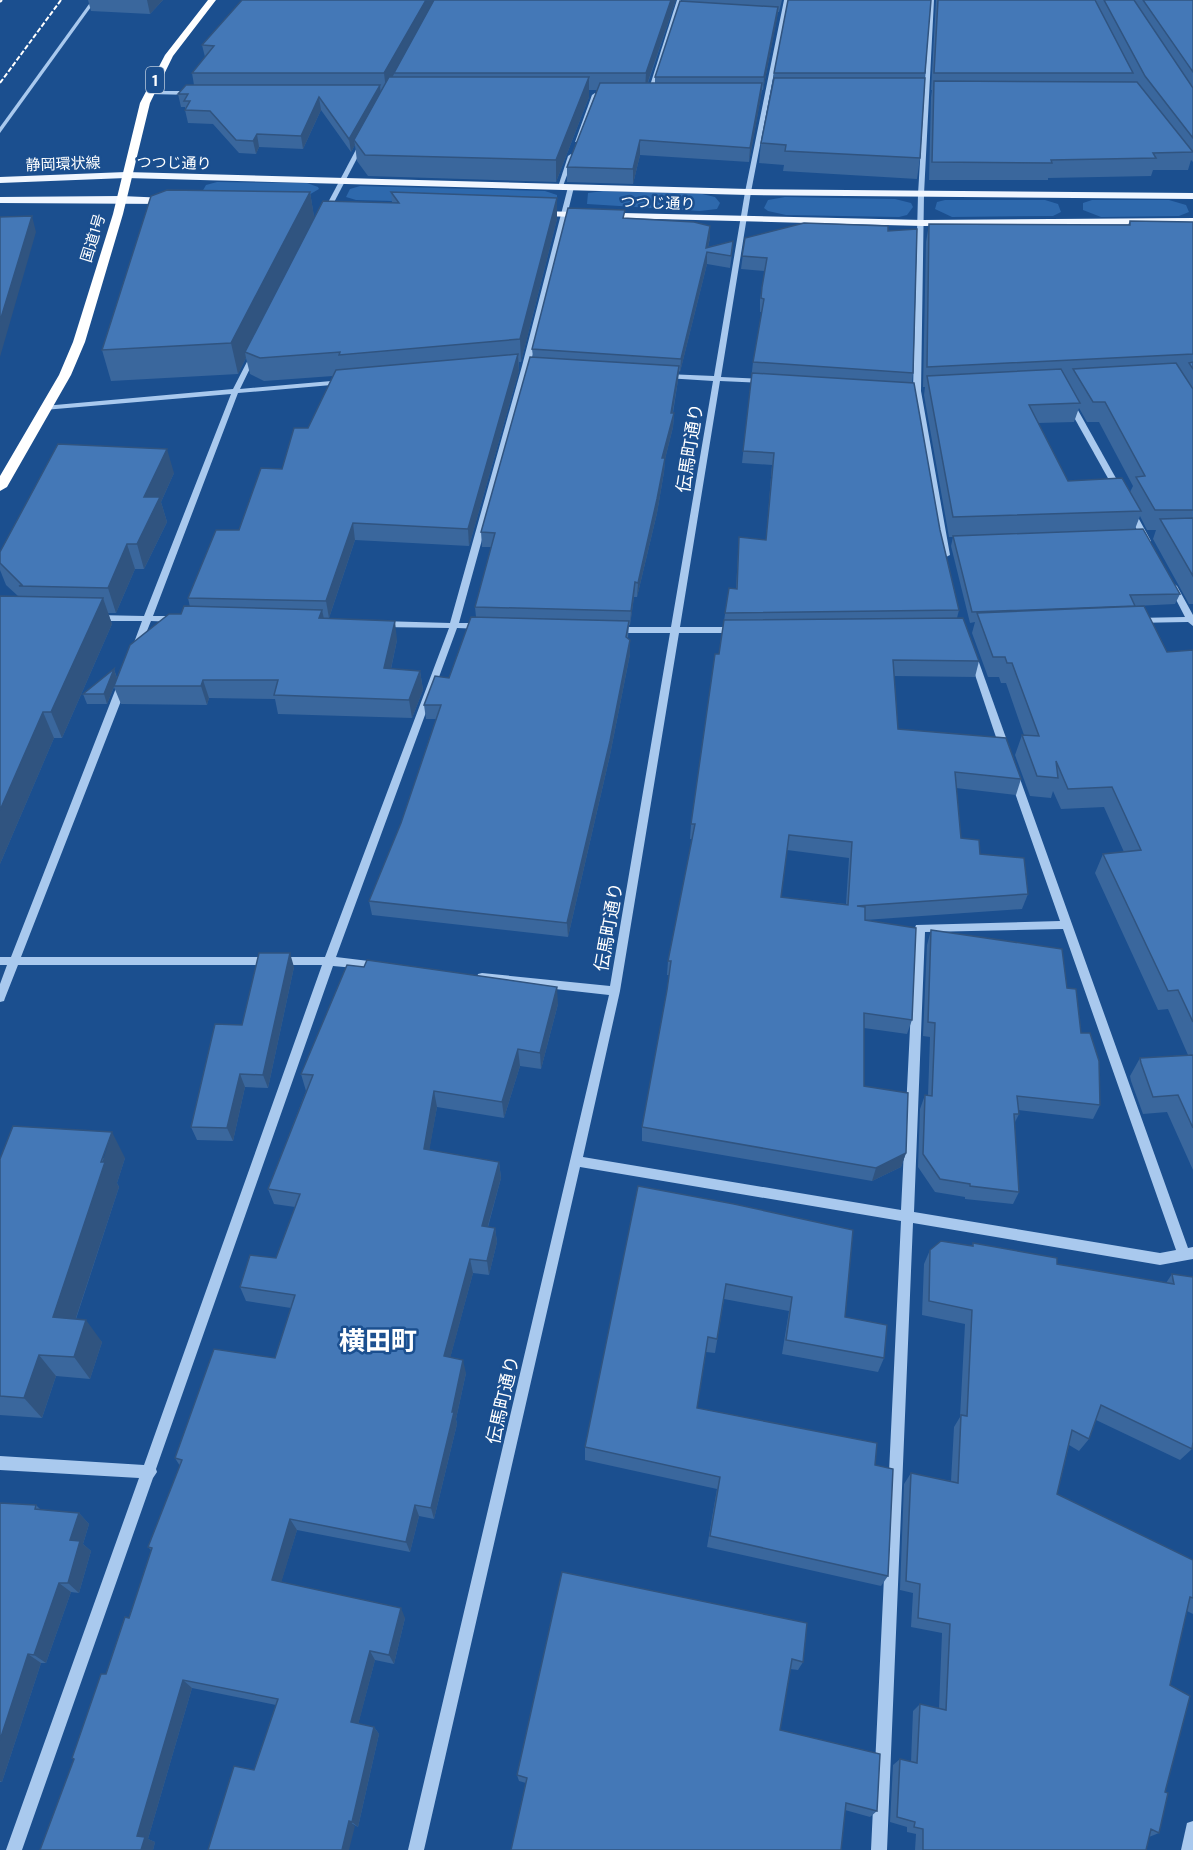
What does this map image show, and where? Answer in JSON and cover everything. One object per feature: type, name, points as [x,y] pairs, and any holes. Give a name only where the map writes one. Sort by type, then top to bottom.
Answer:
[{"type":"highway","name":"国道1号","points":[[0,487],[44,408],[66,375],[79,342],[149,93],[169,55],[212,0]]},
{"type":"main road","name":"つつじ通り","points":[[126,175],[342,179],[748,192],[1193,195]]},
{"type":"main road","name":"静岡環状線","points":[[0,180],[126,175]]},
{"type":"main road","name":"静岡環状線","points":[[0,200],[121,199]]},
{"type":"main road","points":[[121,199],[179,202]]},
{"type":"main road","points":[[317,207],[340,207]]},
{"type":"main road","name":"つつじ通り","points":[[529,213],[922,223],[1193,221]]},
{"type":"street","points":[[0,131],[94,0]]},
{"type":"street","points":[[639,93],[652,93],[678,0]]},
{"type":"street","name":"伝馬町通り","points":[[416,1850],[615,991],[748,192],[786,0]]},
{"type":"street","points":[[932,0],[921,194],[916,391],[948,564]]},
{"type":"street","points":[[675,9],[687,10]]},
{"type":"street","points":[[771,15],[783,16]]},
{"type":"street","points":[[149,93],[206,93]]},
{"type":"street","points":[[14,1850],[150,1472],[329,961],[454,625],[526,367],[564,214],[565,187],[597,94],[583,95]]},
{"type":"street","points":[[916,95],[939,95]]},
{"type":"street","points":[[320,224],[368,131]]},
{"type":"street","points":[[135,652],[235,392],[256,350]]},
{"type":"street","points":[[654,375],[775,382]]},
{"type":"street","points":[[44,408],[351,382]]},
{"type":"street","points":[[905,390],[928,390]]},
{"type":"street","points":[[1065,394],[1122,496]]},
{"type":"street","points":[[1128,506],[1151,547]]},
{"type":"street","points":[[1133,537],[1154,536]]},
{"type":"street","points":[[943,542],[954,542]]},
{"type":"street","points":[[1131,621],[1192,620],[1168,578]]},
{"type":"street","points":[[91,618],[183,620]]},
{"type":"street","points":[[372,624],[489,626]]},
{"type":"street","points":[[604,629],[745,630]]},
{"type":"street","points":[[968,639],[1009,760]]},
{"type":"street","points":[[0,998],[126,674]]},
{"type":"street","points":[[576,1161],[1160,1259],[1188,1254],[1066,925],[1013,771]]},
{"type":"street","points":[[879,1850],[920,928],[1066,925]]},
{"type":"street","points":[[0,961],[329,961],[388,967]]},
{"type":"street","points":[[471,976],[615,991]]},
{"type":"street","points":[[0,1462],[150,1472]]},
{"type":"street","points":[[1189,1850],[1193,1829]]},
{"type":"shaded area","points":[[217,182],[307,183],[319,189],[307,196],[202,192],[206,185]]},
{"type":"shaded area","points":[[360,186],[545,191],[557,195],[557,200],[542,205],[356,200],[346,197],[350,189]]},
{"type":"shaded area","points":[[603,191],[702,194],[715,197],[720,203],[717,209],[700,211],[587,204],[588,193]]},
{"type":"shaded area","points":[[785,197],[895,199],[911,203],[913,207],[907,215],[899,217],[786,215],[764,208],[768,200]]},
{"type":"shaded area","points":[[945,200],[1045,200],[1058,204],[1061,212],[1053,216],[952,217],[935,209],[937,202]]},
{"type":"shaded area","points":[[1092,200],[1169,200],[1186,205],[1189,212],[1179,216],[1101,217],[1083,210],[1083,203]]},
{"type":"building","points":[[242,0],[426,0],[384,73],[192,73],[214,46],[202,45]]},
{"type":"building","points":[[434,0],[671,0],[646,73],[394,73]]},
{"type":"building","points":[[788,0],[931,0],[925,73],[774,73]]},
{"type":"building","points":[[938,0],[1095,0],[1133,73],[934,73]]},
{"type":"building","points":[[1104,0],[1134,0],[1193,88],[1193,138],[1145,76]]},
{"type":"building","points":[[1143,0],[1193,0],[1193,72]]},
{"type":"building","points":[[680,1],[778,7],[764,77],[655,77]]},
{"type":"building","points":[[389,77],[589,77],[556,160],[365,155],[354,140]]},
{"type":"building","points":[[774,78],[925,78],[920,158],[785,151],[786,145],[761,143]]},
{"type":"building","points":[[934,81],[1137,82],[1193,152],[1153,153],[1156,158],[1051,160],[1052,163],[932,162]]},
{"type":"building","points":[[600,83],[762,83],[750,148],[640,140],[633,169],[567,167]]},
{"type":"building","points":[[186,85],[380,85],[349,139],[319,97],[301,136],[257,134],[253,141],[236,140],[210,111],[185,110],[190,101],[184,101],[188,94],[178,94]]},
{"type":"building","points":[[167,190],[310,192],[231,343],[102,350],[151,196]]},
{"type":"building","points":[[391,192],[557,198],[520,339],[339,355],[340,352],[260,358],[245,352],[323,201],[399,203]]},
{"type":"building","points":[[568,208],[625,210],[623,218],[694,222],[710,226],[706,248],[733,241],[731,256],[707,252],[681,359],[532,349]]},
{"type":"building","points":[[32,216],[0,321],[0,217]]},
{"type":"building","points":[[1130,221],[1193,222],[1193,354],[927,367],[929,224],[1130,225]]},
{"type":"building","points":[[804,223],[888,226],[888,231],[917,229],[913,373],[753,362],[764,299],[761,298],[767,258],[742,256],[745,238]]},
{"type":"building","points":[[518,354],[468,529],[353,523],[326,601],[188,598],[216,530],[239,530],[261,468],[282,469],[294,428],[308,428],[336,370]]},
{"type":"building","points":[[530,357],[679,366],[671,413],[674,413],[662,458],[665,458],[638,583],[635,582],[631,611],[475,607],[495,533],[481,532]]},
{"type":"building","points":[[1176,363],[1193,389],[1193,510],[1155,510],[1136,477],[1145,476],[1105,402],[1093,402],[1073,369]]},
{"type":"building","points":[[1061,369],[1080,403],[1029,405],[1068,481],[1122,478],[1141,511],[953,517],[927,376]]},
{"type":"building","points":[[752,373],[914,383],[940,530],[959,610],[725,613],[729,588],[737,589],[739,537],[766,540],[774,453],[743,451]]},
{"type":"building","points":[[58,444],[167,449],[144,497],[160,497],[137,544],[127,544],[108,588],[19,586],[22,585],[0,563],[0,552]]},
{"type":"building","points":[[1193,518],[1193,576],[1160,519]]},
{"type":"building","points":[[1143,529],[1180,594],[1130,595],[1135,606],[972,612],[953,536]]},
{"type":"building","points":[[0,596],[103,598],[51,712],[43,712],[0,810]]},
{"type":"building","points":[[184,606],[322,610],[319,618],[395,621],[384,668],[420,671],[409,700],[274,695],[278,680],[203,680],[201,686],[114,686],[130,645],[169,614],[181,614]]},
{"type":"building","points":[[1144,606],[1167,652],[1193,650],[1193,1022],[1178,990],[1168,991],[1103,854],[1141,850],[1112,787],[1068,789],[1056,761],[1058,778],[1037,776],[1022,735],[1039,736],[1012,663],[1007,663],[1005,657],[993,657],[977,613]]},
{"type":"building","points":[[471,617],[629,621],[626,637],[630,640],[610,741],[567,923],[369,901],[401,823],[441,705],[424,705],[435,676],[449,678]]},
{"type":"building","points":[[963,618],[979,661],[893,660],[898,729],[1006,738],[1021,779],[955,772],[961,838],[979,840],[980,854],[1024,858],[1028,894],[857,906],[865,907],[865,920],[916,928],[912,1020],[864,1013],[864,1086],[908,1093],[906,1153],[876,1168],[642,1127],[667,990],[671,961],[668,961],[695,824],[691,824],[715,654],[719,654],[724,620]],"holes":[[[789,835],[852,842],[848,905],[781,897]]]},
{"type":"building","points":[[114,669],[104,694],[83,694]]},
{"type":"building","points":[[931,930],[1062,949],[1067,988],[1076,989],[1081,1033],[1090,1033],[1099,1061],[1100,1105],[1017,1096],[1019,1114],[1014,1114],[1019,1192],[970,1186],[970,1184],[940,1179],[923,1154],[925,1095],[932,1096],[935,1023],[928,1022]]},
{"type":"building","points":[[259,953],[290,953],[263,1075],[240,1074],[227,1128],[191,1127],[215,1024],[242,1025]]},
{"type":"building","points":[[367,960],[557,987],[540,1053],[518,1049],[502,1102],[434,1091],[424,1149],[499,1162],[482,1226],[495,1228],[487,1261],[470,1259],[444,1356],[463,1360],[452,1412],[454,1412],[431,1508],[415,1505],[406,1542],[290,1519],[272,1580],[401,1608],[389,1655],[370,1651],[351,1722],[374,1727],[352,1822],[349,1821],[342,1850],[208,1850],[234,1766],[254,1770],[278,1699],[183,1680],[137,1836],[145,1837],[141,1850],[40,1850],[74,1759],[72,1758],[101,1674],[106,1674],[125,1617],[129,1618],[152,1548],[148,1547],[182,1460],[175,1458],[214,1349],[275,1358],[295,1295],[240,1287],[250,1255],[276,1258],[300,1194],[268,1189],[313,1075],[301,1074],[347,965],[364,967]]},
{"type":"building","points":[[1193,1055],[1193,1128],[1178,1095],[1153,1097],[1140,1058]]},
{"type":"building","points":[[13,1126],[112,1132],[101,1162],[105,1162],[53,1317],[86,1320],[74,1357],[39,1355],[24,1398],[0,1396],[0,1159]]},
{"type":"building","points":[[638,1186],[853,1230],[845,1317],[887,1325],[884,1358],[786,1340],[792,1297],[726,1284],[717,1339],[708,1337],[697,1408],[877,1443],[875,1465],[893,1469],[888,1576],[710,1536],[720,1477],[585,1447]]},
{"type":"building","points":[[941,1241],[973,1246],[973,1243],[1057,1258],[1057,1264],[1174,1284],[1172,1274],[1193,1277],[1192,1449],[1101,1405],[1089,1439],[1072,1430],[1057,1494],[1193,1560],[1193,1598],[1190,1597],[1170,1685],[1190,1696],[1165,1792],[1168,1793],[1159,1833],[1151,1829],[1146,1850],[923,1850],[923,1829],[914,1827],[915,1822],[897,1817],[900,1759],[917,1763],[920,1704],[946,1710],[950,1624],[918,1618],[920,1584],[906,1581],[911,1473],[958,1483],[961,1415],[967,1416],[972,1310],[929,1301],[930,1250]]},
{"type":"building","points":[[0,1503],[36,1505],[35,1509],[79,1513],[70,1540],[80,1541],[68,1583],[59,1583],[34,1655],[28,1654],[0,1740]]},
{"type":"building","points":[[562,1572],[807,1623],[803,1662],[792,1659],[780,1730],[880,1754],[877,1811],[846,1803],[841,1850],[511,1850],[527,1778],[517,1775]]},
{"type":"railway","points":[[0,83],[61,0]]},
{"type":"district","name":"横田町","points":[[378,1341]]}]
